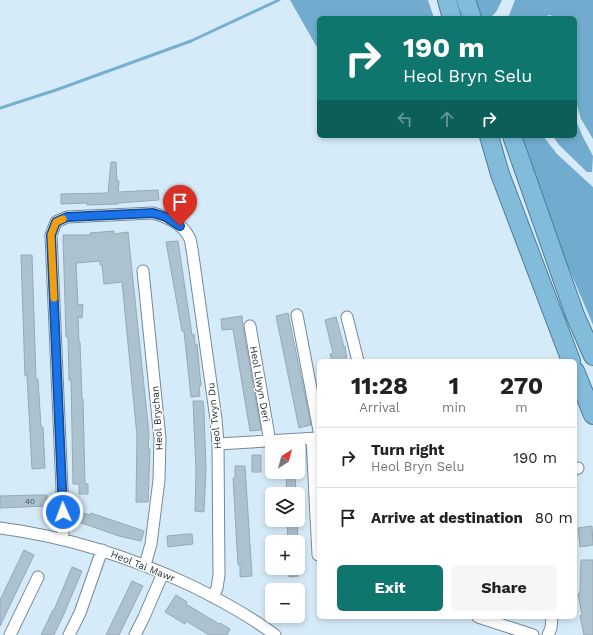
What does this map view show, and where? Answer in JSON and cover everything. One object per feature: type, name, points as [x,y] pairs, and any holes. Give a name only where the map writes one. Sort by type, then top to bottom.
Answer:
[{"type":"highway","points":[[447,0],[451,16]]},
{"type":"highway","points":[[466,0],[471,16]]},
{"type":"highway","points":[[490,138],[500,174],[570,359]]},
{"type":"highway","points":[[513,138],[575,315],[593,356]]},
{"type":"highway","points":[[577,376],[593,415]]},
{"type":"street","name":"Heol Twyn Du","points":[[61,539],[63,534],[63,512],[51,235],[56,222],[67,217],[153,213],[166,217],[180,226],[189,237],[193,257],[215,411],[218,444],[219,576],[217,588],[213,597]]},
{"type":"street","name":"Heol Brychan","points":[[142,271],[160,439],[159,480],[151,544],[144,565]]},
{"type":"street","points":[[294,439],[317,436],[297,315]]},
{"type":"street","points":[[347,317],[358,359]]},
{"type":"street","name":"Heol Llwyn Deri","points":[[250,326],[269,439]]},
{"type":"street","points":[[218,444],[265,442]]},
{"type":"street","name":"Heol Tai Mawr","points":[[0,528],[29,532],[61,539],[102,550],[144,565],[213,597],[237,610],[275,635]]},
{"type":"street","points":[[69,635],[80,613],[102,550]]},
{"type":"street","points":[[135,635],[163,573]]},
{"type":"street","points":[[10,635],[38,577]]},
{"type":"street","points":[[484,619],[533,635]]},
{"type":"street","points":[[548,635],[551,628],[552,619]]},
{"type":"shaded area","points":[[290,0],[428,0],[433,16],[317,16],[317,47]]},
{"type":"shaded area","points":[[475,0],[502,0],[495,14],[492,16],[480,16]]},
{"type":"shaded area","points":[[515,0],[593,0],[593,139],[581,119],[577,105],[577,16],[509,16]]},
{"type":"shaded area","points":[[577,123],[593,156],[592,172],[587,172],[559,145],[554,138],[577,138]]},
{"type":"shaded area","points":[[521,138],[545,138],[557,154],[593,187],[593,325],[548,219]]},
{"type":"building","points":[[111,162],[116,162],[117,181],[119,181],[118,192],[158,190],[159,200],[118,204],[61,204],[61,194],[108,193]]},
{"type":"building","points":[[114,231],[114,234],[128,232],[149,434],[148,449],[150,449],[148,502],[136,502],[137,436],[122,282],[104,284],[102,265],[100,265],[100,261],[76,263],[78,305],[83,304],[82,318],[78,317],[83,399],[85,484],[88,484],[88,494],[79,494],[79,484],[73,484],[71,380],[69,380],[68,337],[66,337],[63,235],[91,235],[90,233]]},
{"type":"building","points":[[178,241],[192,335],[194,334],[195,345],[197,344],[201,386],[199,386],[200,396],[191,397],[184,331],[182,331],[166,242]]},
{"type":"building","points":[[21,255],[32,255],[36,379],[38,379],[41,427],[43,427],[45,468],[32,469],[27,375],[25,376]]},
{"type":"building","points":[[288,313],[311,425],[299,428],[276,316]]},
{"type":"building","points":[[242,316],[261,430],[250,431],[233,329],[222,330],[221,319]]},
{"type":"building","points":[[336,317],[344,347],[345,346],[347,359],[331,359],[330,354],[333,353],[325,320]]},
{"type":"building","points":[[193,401],[203,401],[204,411],[206,470],[204,512],[195,511],[196,471]]},
{"type":"building","points":[[252,455],[261,455],[261,472],[252,472]]},
{"type":"building","points":[[235,466],[245,466],[252,576],[240,577],[240,565],[238,565],[233,478],[235,478]]},
{"type":"building","points":[[286,479],[295,479],[296,487],[287,487]]},
{"type":"building","points":[[47,495],[47,506],[0,508],[0,496]]},
{"type":"building","points":[[79,512],[90,515],[91,513],[144,531],[141,541],[119,536],[76,521]]},
{"type":"building","points":[[592,526],[593,545],[580,547],[578,528]]},
{"type":"building","points":[[287,527],[297,527],[298,535],[288,535]]},
{"type":"building","points":[[192,534],[193,544],[168,547],[167,536]]},
{"type":"building","points":[[24,550],[34,555],[0,626],[0,600]]},
{"type":"building","points":[[581,560],[593,560],[593,635],[584,635],[580,616],[582,615],[578,594],[580,593]]},
{"type":"building","points":[[72,567],[82,571],[63,616],[54,635],[41,635],[54,610]]},
{"type":"building","points":[[289,575],[298,575],[298,576],[289,577]]},
{"type":"building","points":[[132,581],[143,586],[119,635],[106,635]]},
{"type":"building","points":[[176,595],[187,602],[186,604],[230,629],[227,635],[209,635],[186,621],[185,624],[165,612]]},
{"type":"waterway","points":[[0,108],[56,90],[191,41],[279,0]]},
{"type":"slow traffic","points":[[54,298],[51,235],[56,222],[63,219]]},
{"type":"route","points":[[63,512],[51,235],[56,222],[67,217],[153,213],[166,217],[180,226]]}]
